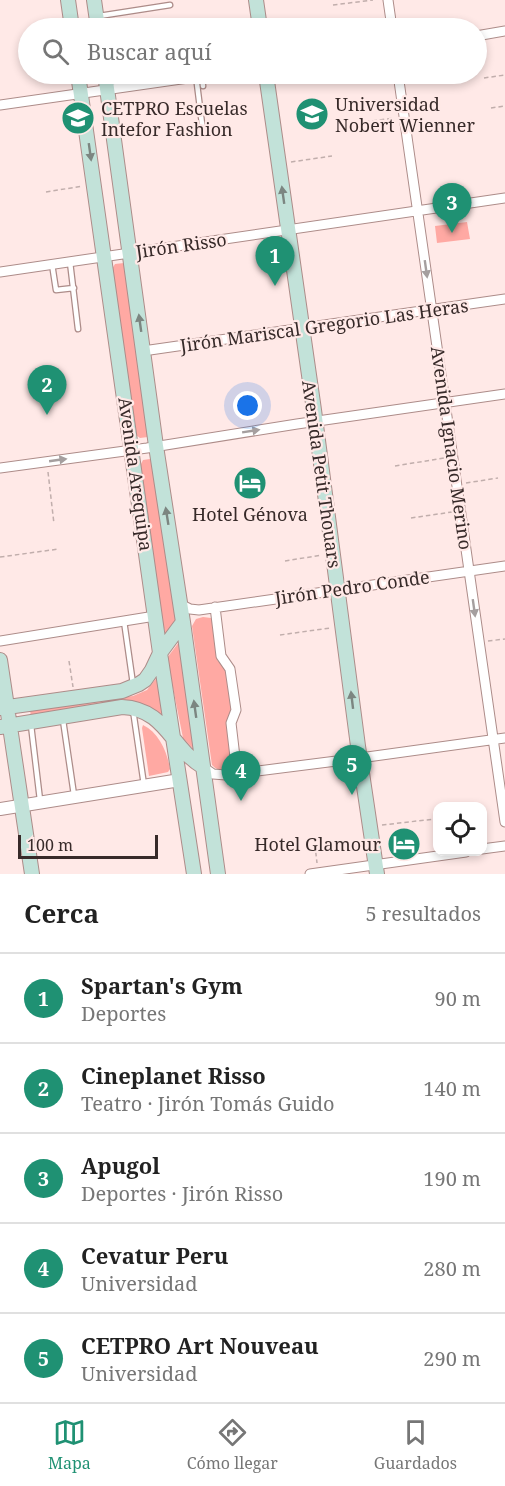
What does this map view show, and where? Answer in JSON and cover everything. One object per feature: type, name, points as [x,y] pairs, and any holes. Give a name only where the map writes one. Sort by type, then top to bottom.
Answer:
[{"type":"main road","points":[[68,0],[71,18]]},
{"type":"main road","points":[[94,0],[96,18]]},
{"type":"main road","points":[[256,0],[259,18]]},
{"type":"main road","name":"Avenida Arequipa","points":[[80,84],[160,653],[194,874]]},
{"type":"main road","name":"Avenida Arequipa","points":[[106,84],[218,874]]},
{"type":"main road","name":"Avenida Petit Thouars","points":[[267,84],[376,869]]},
{"type":"main road","points":[[4,708],[122,691],[133,686],[145,680],[160,653],[183,622]]},
{"type":"main road","points":[[0,660],[5,727],[22,806],[32,874]]},
{"type":"main road","points":[[5,727],[122,707],[133,708],[161,723],[186,755],[203,767]]},
{"type":"street","points":[[388,0],[391,18]]},
{"type":"street","points":[[487,34],[505,31]]},
{"type":"street","points":[[0,105],[142,84]]},
{"type":"street","name":"Avenida Ignacio Merino","points":[[399,84],[505,822]]},
{"type":"street","name":"Jirón Risso","points":[[0,272],[505,198]]},
{"type":"street","name":"Jirón Mariscal Gregorio Las Heras","points":[[144,351],[505,299]]},
{"type":"street","points":[[0,468],[505,394]]},
{"type":"street","name":"Jirón Pedro Conde","points":[[180,604],[199,610],[505,566]]},
{"type":"street","points":[[215,607],[221,656],[230,669],[236,710],[231,723],[237,774]]},
{"type":"street","name":"Jirón Pedro Conde","points":[[183,622],[199,610]]},
{"type":"street","points":[[0,641],[155,616]]},
{"type":"street","points":[[203,767],[213,774],[237,774],[505,738]]},
{"type":"street","points":[[206,788],[209,781],[220,775]]},
{"type":"street","points":[[0,809],[180,780]]},
{"type":"street","points":[[487,848],[505,846]]},
{"type":"street","points":[[314,873],[376,869],[445,856]]},
{"type":"lane","points":[[117,18],[170,5]]},
{"type":"lane","points":[[200,84],[202,124]]},
{"type":"lane","points":[[70,262],[78,328]]},
{"type":"lane","points":[[52,264],[56,290],[74,288]]},
{"type":"lane","points":[[124,621],[133,686]]},
{"type":"lane","points":[[133,708],[144,786]]},
{"type":"lane","points":[[62,717],[75,798]]},
{"type":"lane","points":[[31,722],[40,803]]},
{"type":"path","points":[[333,5],[373,0]]},
{"type":"path","points":[[487,78],[505,75]]},
{"type":"path","points":[[491,108],[505,106]]},
{"type":"path","points":[[350,124],[404,116]]},
{"type":"path","points":[[278,164],[332,156]]},
{"type":"path","points":[[46,192],[95,184]]},
{"type":"path","points":[[395,466],[453,457]]},
{"type":"path","points":[[46,462],[54,524]]},
{"type":"path","points":[[457,484],[498,478]]},
{"type":"path","points":[[411,518],[460,511]]},
{"type":"path","points":[[0,557],[59,549]]},
{"type":"path","points":[[285,561],[333,553]]},
{"type":"path","points":[[280,635],[343,627]]},
{"type":"path","points":[[479,643],[505,639]]},
{"type":"path","points":[[69,661],[75,697]]},
{"type":"path","points":[[370,827],[433,819]]},
{"type":"path","points":[[314,837],[314,873]]},
{"type":"shaded area","points":[[467,222],[470,239],[437,243],[435,226]]},
{"type":"shaded area","points":[[124,263],[148,437],[140,438],[136,435],[112,269],[115,264]]},
{"type":"shaded area","points":[[150,459],[155,464],[178,622],[166,637],[140,466],[143,460]]},
{"type":"shaded area","points":[[211,618],[214,624],[217,660],[226,670],[233,708],[233,765],[230,770],[220,770],[212,765],[192,626],[196,619]]},
{"type":"shaded area","points":[[182,638],[199,755],[183,738],[167,658]]},
{"type":"shaded area","points":[[158,676],[162,717],[153,711],[31,717],[30,710],[133,696],[147,690]]},
{"type":"shaded area","points":[[143,725],[154,733],[161,743],[169,762],[168,772],[149,776]]},
{"type":"place","name":"Universidad Nobert Wienner","points":[[312,114]]},
{"type":"place","name":"CETPRO Escuelas Intefor Fashion","points":[[78,118]]},
{"type":"place","name":"Apugol","points":[[452,233]]},
{"type":"place","name":"Spartan's Gym","points":[[275,286]]},
{"type":"place","name":"Cineplanet Risso","points":[[47,415]]},
{"type":"place","name":"Hotel Génova","points":[[250,483]]},
{"type":"place","name":"CETPRO Art Nouveau","points":[[352,795]]},
{"type":"place","name":"Cevatur Peru","points":[[241,801]]},
{"type":"place","name":"Hotel Glamour","points":[[404,844]]}]
